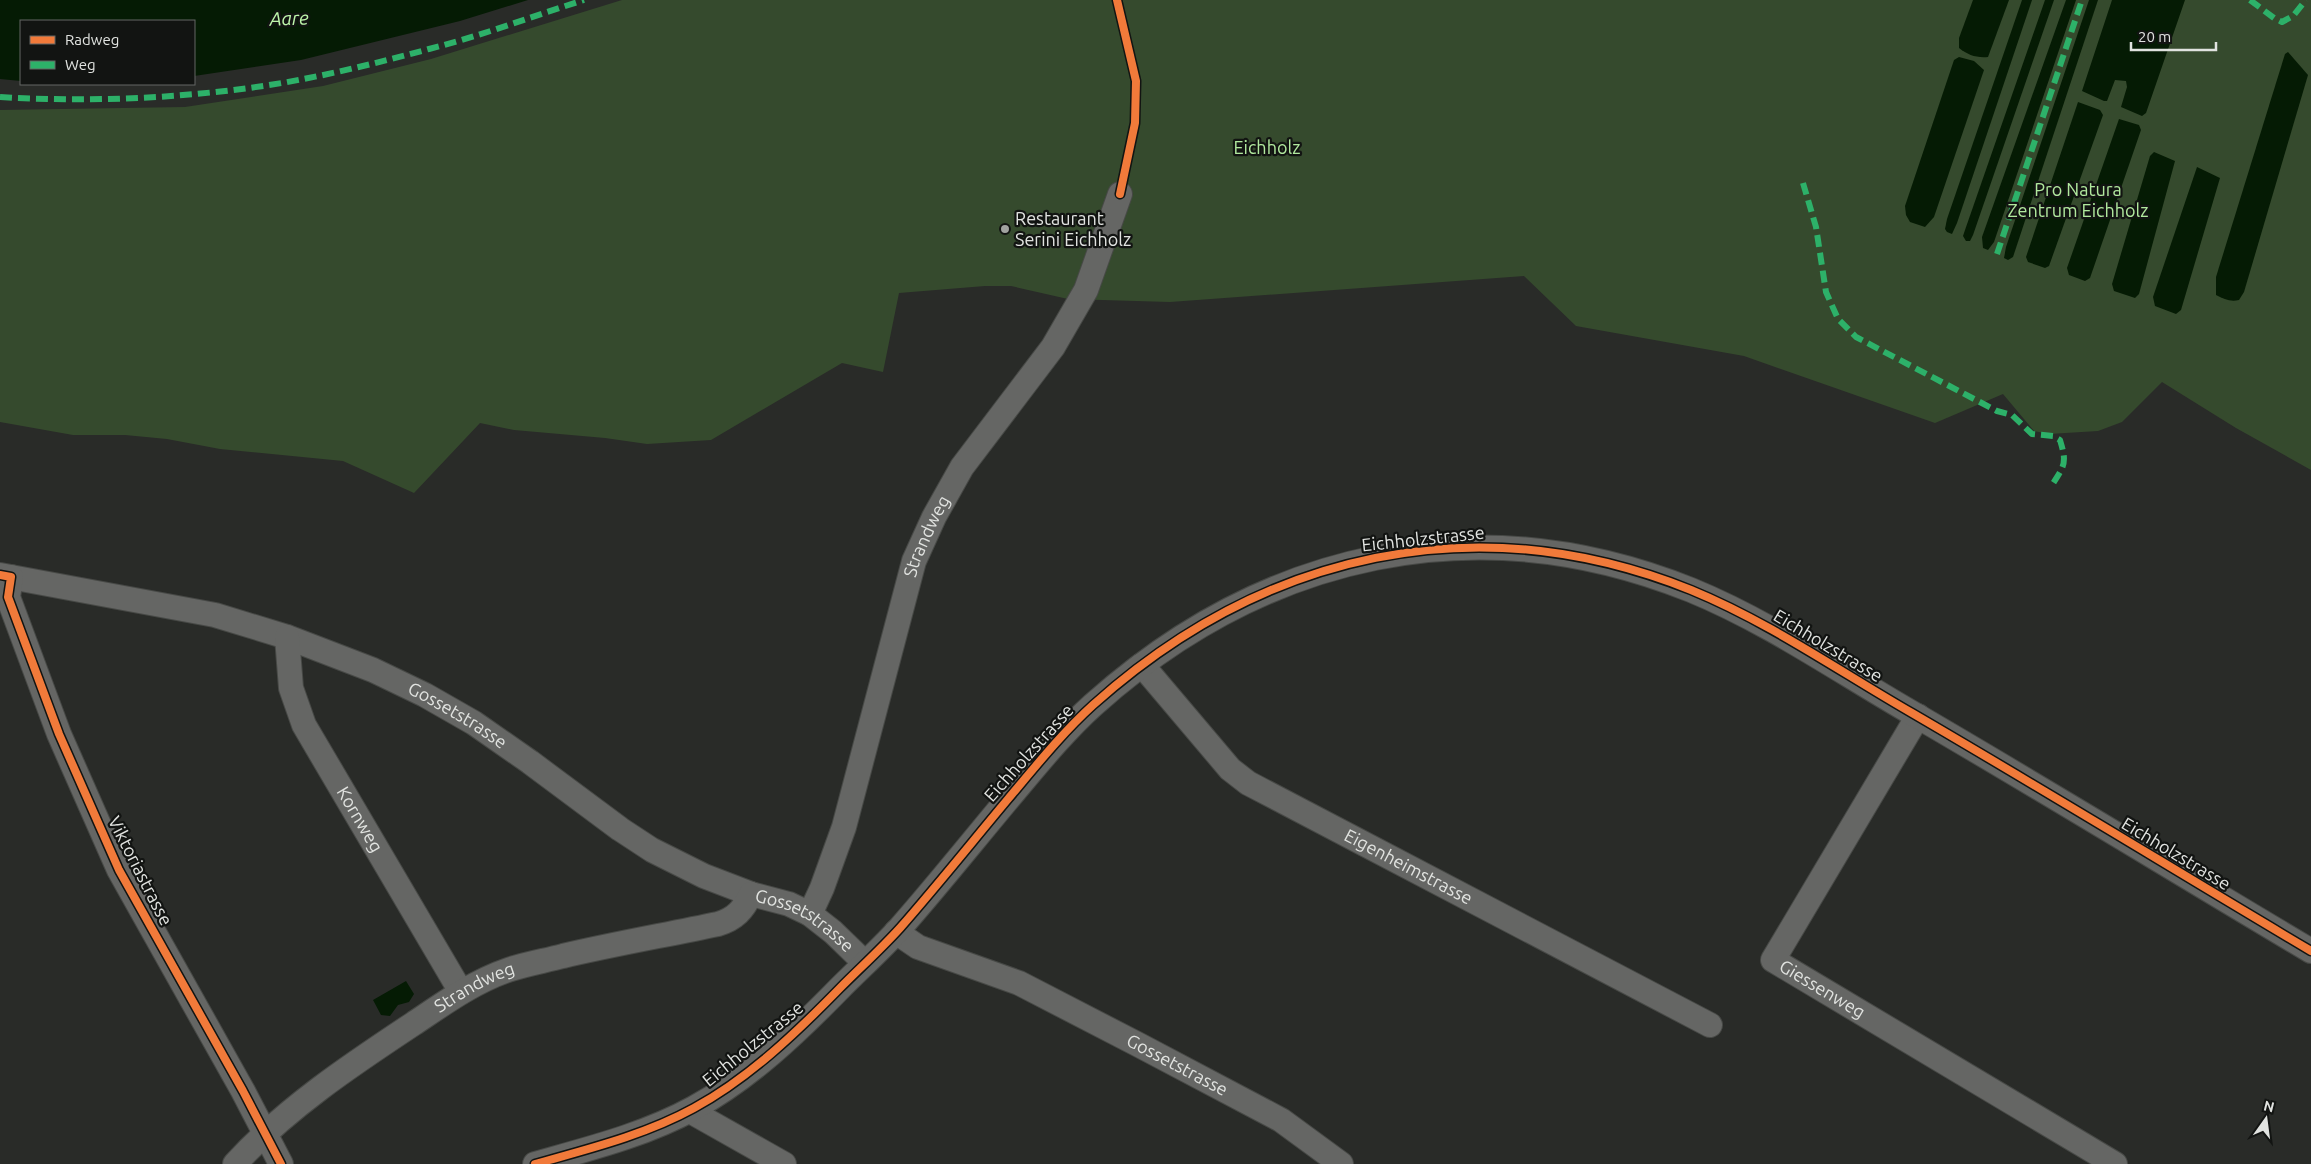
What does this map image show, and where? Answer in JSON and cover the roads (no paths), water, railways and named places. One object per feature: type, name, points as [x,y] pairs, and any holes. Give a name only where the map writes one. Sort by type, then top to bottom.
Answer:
[{"type":"street","name":"Strandweg","points":[[810,914],[822,888],[844,826],[914,561],[923,538],[962,467],[1053,347],[1086,290],[1120,194]]},
{"type":"street","name":"Eichholzstrasse","points":[[535,1164],[597,1146],[690,1111],[728,1088],[762,1061],[815,1015],[896,932],[1056,742],[1088,710],[1142,665],[1212,618],[1257,596],[1344,563],[1394,554],[1439,549],[1503,547],[1569,554],[1633,570],[1689,590],[1731,608],[1768,627],[2311,951]]},
{"type":"street","name":"Gossetstrasse","points":[[6,576],[215,615],[286,637],[373,670],[425,695],[482,729],[652,850],[704,876],[751,894],[789,904],[810,914],[865,963]]},
{"type":"street","name":"Viktoriastrasse","points":[[6,576],[8,597],[59,734],[119,870],[281,1164]]},
{"type":"street","name":"Kornweg","points":[[286,637],[290,688],[304,725],[461,992]]},
{"type":"street","name":"Eigenheimstrasse","points":[[1142,665],[1230,769],[1248,783],[1710,1025]]},
{"type":"street","name":"Giessenweg","points":[[1918,716],[1773,960],[2115,1164]]},
{"type":"street","name":"Strandweg","points":[[235,1164],[290,1112],[365,1056],[461,992],[509,969],[730,920],[744,908],[751,894]]},
{"type":"street","name":"Gossetstrasse","points":[[896,932],[918,947],[1019,983],[1139,1045],[1281,1120],[1341,1164]]},
{"type":"street","points":[[690,1111],[784,1164]]},
{"type":"water","name":"Aare","points":[[0,0],[528,0],[460,21],[301,60],[195,76],[195,20],[20,20],[20,81],[0,79]]},
{"type":"water","points":[[1973,0],[2009,0],[1988,57],[1972,55],[1959,48],[1959,38]]},
{"type":"water","points":[[2022,0],[2032,0],[1952,234],[1945,229],[1947,219]]},
{"type":"water","points":[[2045,0],[2054,0],[1973,235],[1970,241],[1966,241],[1963,236]]},
{"type":"water","points":[[2066,0],[2076,0],[1994,242],[1988,250],[1983,248],[1982,237]]},
{"type":"water","points":[[2089,0],[2098,0],[2013,257],[2008,260],[2004,258],[2006,247]]},
{"type":"water","points":[[2112,0],[2185,0],[2146,113],[2142,116],[2121,107],[2127,87],[2126,81],[2115,80],[2107,101],[2082,91]]},
{"type":"water","points":[[2288,52],[2308,75],[2244,292],[2239,300],[2227,300],[2216,295],[2216,277],[2285,54]]},
{"type":"water","points":[[1959,57],[1974,61],[1984,70],[1934,217],[1925,227],[1910,222],[1906,215],[1905,206],[1954,60]]},
{"type":"water","points":[[2078,102],[2100,110],[2103,115],[2049,266],[2045,268],[2028,262],[2026,257]]},
{"type":"water","points":[[2119,119],[2139,125],[2141,130],[2090,278],[2085,281],[2069,275],[2067,268]]},
{"type":"water","points":[[2154,152],[2175,161],[2139,294],[2135,298],[2114,291],[2112,284],[2150,156]]},
{"type":"water","points":[[2197,167],[2220,178],[2181,310],[2176,314],[2155,306],[2153,297]]},
{"type":"water","points":[[406,981],[414,994],[409,1002],[398,1005],[390,1016],[381,1015],[373,1000]]},
{"type":"place","name":"Restaurant Serini Eichholz","points":[[1005,229]]},
{"type":"park label","name":"Eichholz","points":[[1267,148]]},
{"type":"park label","name":"Pro Natura Zentrum Eichholz","points":[[2078,200]]}]
